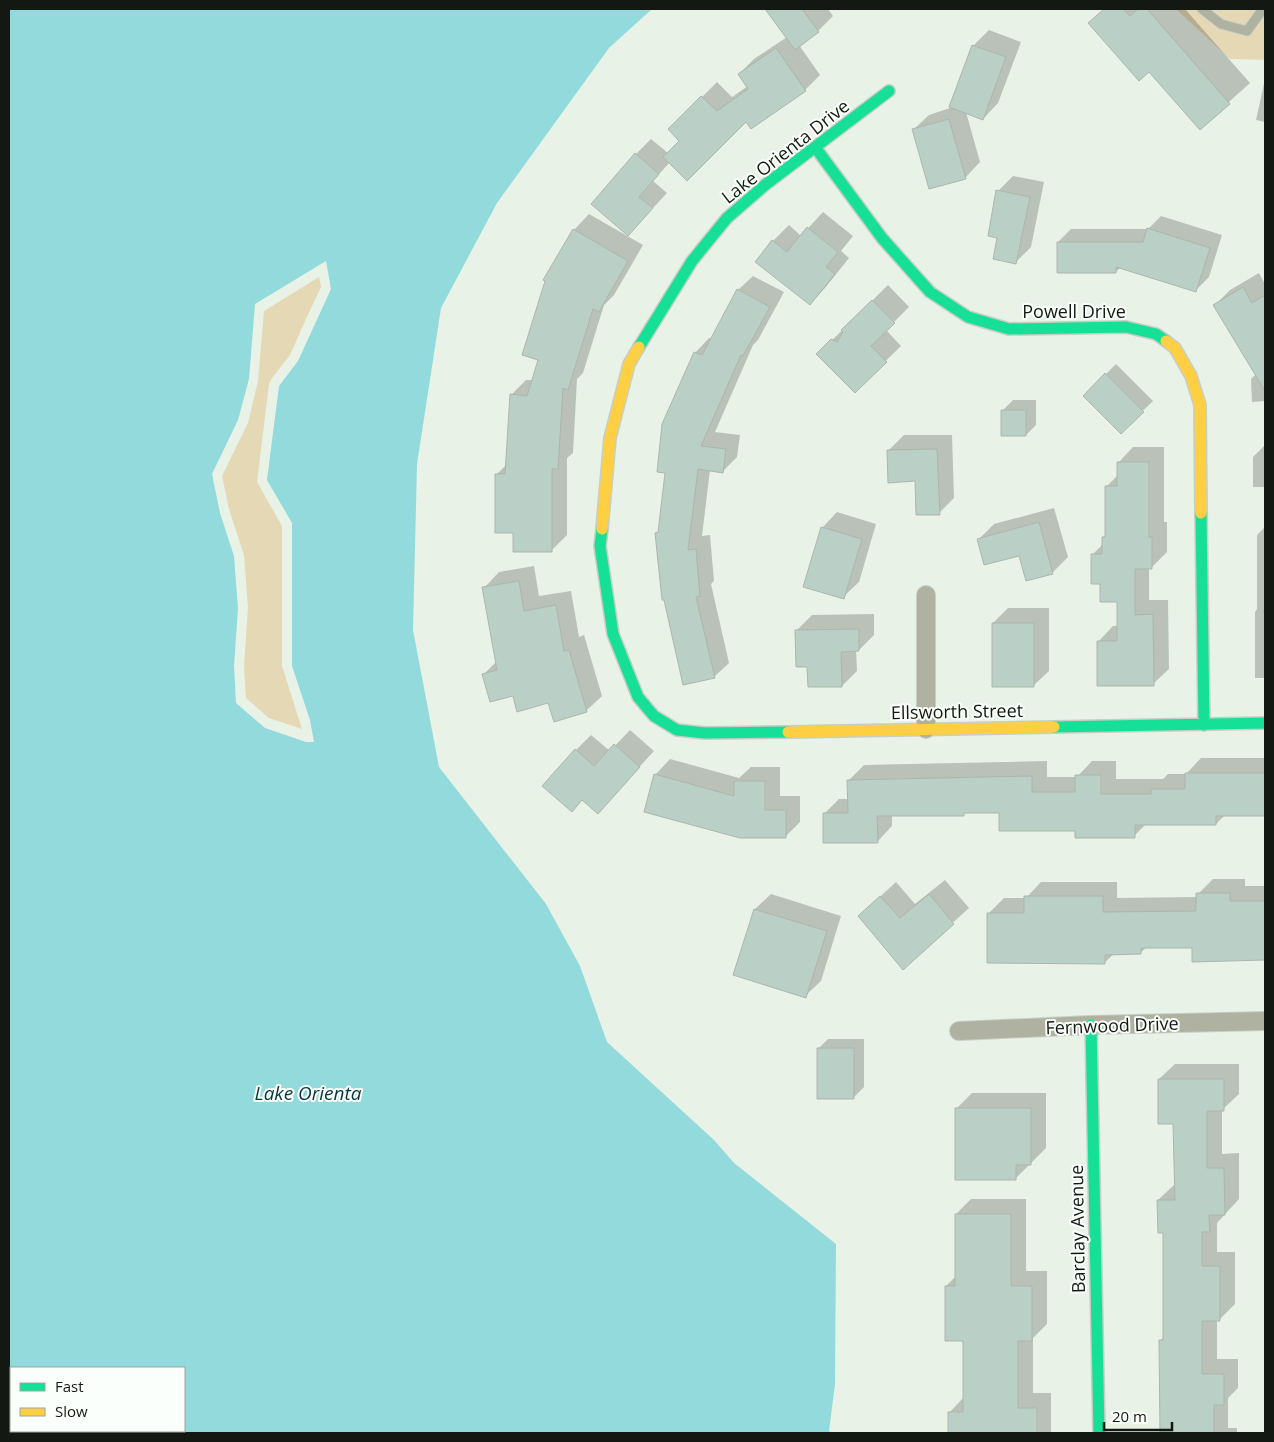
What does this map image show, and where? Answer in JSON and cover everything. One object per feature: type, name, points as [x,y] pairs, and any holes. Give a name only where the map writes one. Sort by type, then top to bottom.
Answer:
[{"type":"street","name":"Lake Orienta Drive","points":[[654,716],[638,697],[613,634],[600,546],[610,438],[630,364],[692,261],[727,218],[765,185],[889,91]]},
{"type":"street","name":"Powell Drive","points":[[816,147],[882,238],[930,292],[968,317],[1009,330],[1126,326],[1156,334],[1175,348],[1191,376],[1200,405],[1204,725]]},
{"type":"street","points":[[926,596],[926,729]]},
{"type":"street","name":"Ellsworth Street","points":[[654,716],[677,730],[705,733],[1265,723]]},
{"type":"street","name":"Fernwood Drive","points":[[959,1031],[1091,1025],[1265,1021]]},
{"type":"street","name":"Barclay Avenue","points":[[1091,1025],[1099,1433]]},
{"type":"lane","points":[[1202,9],[1221,24],[1247,31],[1263,9]]},
{"type":"shaded area","points":[[1176,9],[1265,9],[1265,60],[1230,59]]},
{"type":"shaded area","points":[[319,277],[321,287],[290,355],[269,384],[257,482],[282,526],[282,666],[302,729],[269,718],[246,698],[244,666],[248,608],[244,555],[229,509],[222,476],[248,423],[258,381],[264,311]]},
{"type":"water","name":"Lake Orienta","points":[[9,9],[652,9],[609,48],[497,203],[441,308],[417,464],[413,630],[439,767],[546,904],[580,966],[607,1042],[714,1140],[734,1163],[836,1244],[835,1384],[829,1431],[833,1433],[48,1432],[185,1432],[185,1367],[10,1367],[10,1401]],"holes":[[[326,261],[331,289],[298,361],[279,386],[267,480],[292,523],[292,666],[310,720],[314,742],[306,742],[265,728],[236,703],[234,666],[238,609],[234,556],[220,513],[212,474],[238,420],[249,379],[255,304]]]},
{"type":"building","points":[[765,9],[802,9],[819,32],[795,50]]},
{"type":"building","points":[[1104,9],[1123,9],[1130,16],[1138,9],[1147,9],[1230,104],[1200,130],[1149,72],[1139,81],[1088,23]]},
{"type":"building","points":[[972,45],[1006,57],[983,120],[949,107]]},
{"type":"building","points":[[776,48],[806,91],[751,129],[746,122],[687,181],[663,157],[679,141],[668,129],[701,96],[717,111],[748,89],[738,74]]},
{"type":"building","points":[[949,119],[966,179],[929,189],[912,129]]},
{"type":"building","points":[[635,153],[659,174],[639,197],[653,208],[628,236],[591,204]]},
{"type":"building","points":[[996,190],[1030,197],[1016,264],[993,259],[997,238],[988,236]]},
{"type":"building","points":[[807,227],[838,252],[826,267],[835,274],[810,305],[755,262],[772,240],[787,252]]},
{"type":"building","points":[[1147,228],[1210,248],[1196,292],[1116,267],[1116,273],[1057,273],[1057,242],[1143,242]]},
{"type":"building","points":[[573,229],[628,261],[599,312],[593,309],[568,390],[563,388],[558,469],[552,469],[552,552],[513,552],[513,533],[495,533],[495,474],[505,474],[510,394],[527,396],[538,360],[522,355],[545,281],[543,280]]},
{"type":"building","points":[[1243,287],[1252,303],[1265,295],[1265,391],[1213,305]]},
{"type":"building","points":[[737,289],[770,307],[743,356],[741,355],[701,446],[726,449],[723,473],[698,469],[688,550],[696,549],[700,596],[696,597],[715,678],[683,685],[664,600],[662,600],[655,533],[658,532],[665,473],[657,472],[662,424],[694,352],[702,355]]},
{"type":"building","points":[[872,300],[895,323],[871,346],[887,362],[855,393],[816,354],[831,339],[837,342],[843,332],[841,330]]},
{"type":"building","points":[[1105,373],[1144,412],[1121,434],[1083,396]]},
{"type":"building","points":[[1001,410],[1026,410],[1026,436],[1001,436]]},
{"type":"building","points":[[937,449],[940,515],[916,515],[915,481],[888,483],[887,450]]},
{"type":"building","points":[[1117,462],[1149,462],[1149,537],[1152,537],[1152,569],[1135,569],[1135,615],[1153,614],[1154,686],[1097,686],[1097,641],[1117,641],[1117,602],[1100,602],[1100,584],[1091,584],[1091,554],[1102,554],[1102,537],[1105,537],[1105,486],[1117,486]]},
{"type":"building","points":[[1039,522],[1053,574],[1026,581],[1019,556],[984,565],[977,539]]},
{"type":"building","points":[[821,527],[862,539],[844,599],[803,587]]},
{"type":"building","points":[[519,581],[524,611],[556,605],[564,651],[569,650],[587,712],[554,722],[548,703],[517,712],[513,696],[490,702],[482,674],[497,670],[482,587]]},
{"type":"building","points":[[992,623],[1034,623],[1034,687],[992,687]]},
{"type":"building","points":[[859,629],[859,651],[841,652],[842,687],[808,687],[807,667],[796,667],[795,630]]},
{"type":"building","points":[[614,744],[640,767],[598,814],[582,800],[572,812],[542,786],[575,749],[594,766]]},
{"type":"building","points":[[1185,773],[1265,773],[1265,816],[1216,816],[1216,825],[1135,825],[1135,838],[1075,838],[1075,831],[999,831],[999,813],[964,813],[964,816],[877,816],[878,843],[823,843],[823,813],[848,813],[847,780],[1032,776],[1032,792],[1075,792],[1075,775],[1101,775],[1101,794],[1151,794],[1151,789],[1185,789]]},
{"type":"building","points":[[654,774],[734,796],[734,781],[765,781],[765,810],[786,810],[786,838],[740,838],[644,812]]},
{"type":"building","points":[[1196,893],[1230,893],[1230,901],[1265,901],[1265,960],[1192,962],[1192,948],[1141,948],[1141,954],[1105,955],[1105,964],[987,963],[987,913],[1024,913],[1024,896],[1103,896],[1103,912],[1196,911]]},
{"type":"building","points":[[929,894],[954,924],[903,970],[858,916],[880,896],[900,918]]},
{"type":"building","points":[[754,909],[827,931],[806,998],[733,975]]},
{"type":"building","points":[[817,1048],[854,1048],[854,1099],[817,1099]]},
{"type":"building","points":[[1158,1079],[1224,1079],[1224,1111],[1207,1111],[1207,1168],[1224,1168],[1225,1215],[1209,1215],[1210,1232],[1202,1232],[1202,1266],[1220,1266],[1220,1321],[1202,1321],[1202,1374],[1224,1374],[1224,1405],[1214,1405],[1214,1433],[1160,1433],[1159,1340],[1163,1340],[1163,1233],[1158,1233],[1157,1200],[1175,1200],[1173,1124],[1158,1124]]},
{"type":"building","points":[[955,1108],[1031,1108],[1031,1165],[1016,1165],[1016,1180],[955,1180]]},
{"type":"building","points":[[955,1214],[1011,1214],[1011,1286],[1032,1286],[1032,1341],[1018,1341],[1018,1408],[1037,1408],[1037,1433],[948,1433],[948,1412],[963,1412],[963,1341],[945,1341],[945,1286],[955,1286]]},
{"type":"traffic: fast","points":[[639,347],[692,261],[727,218],[765,185],[889,91]]},
{"type":"traffic: fast","points":[[815,147],[882,238],[930,292],[968,317],[1009,329],[1126,327],[1156,334],[1166,341]]},
{"type":"traffic: fast","points":[[1201,513],[1204,725]]},
{"type":"traffic: fast","points":[[602,529],[600,546],[613,634],[638,697],[654,716],[677,730],[705,733],[788,732]]},
{"type":"traffic: fast","points":[[1054,727],[1265,723]]},
{"type":"traffic: fast","points":[[1091,1025],[1099,1433]]},
{"type":"traffic: slow","points":[[1166,341],[1175,348],[1191,376],[1200,405],[1201,513]]},
{"type":"traffic: slow","points":[[602,529],[610,438],[629,364],[639,347]]},
{"type":"traffic: slow","points":[[788,732],[1054,727]]}]
